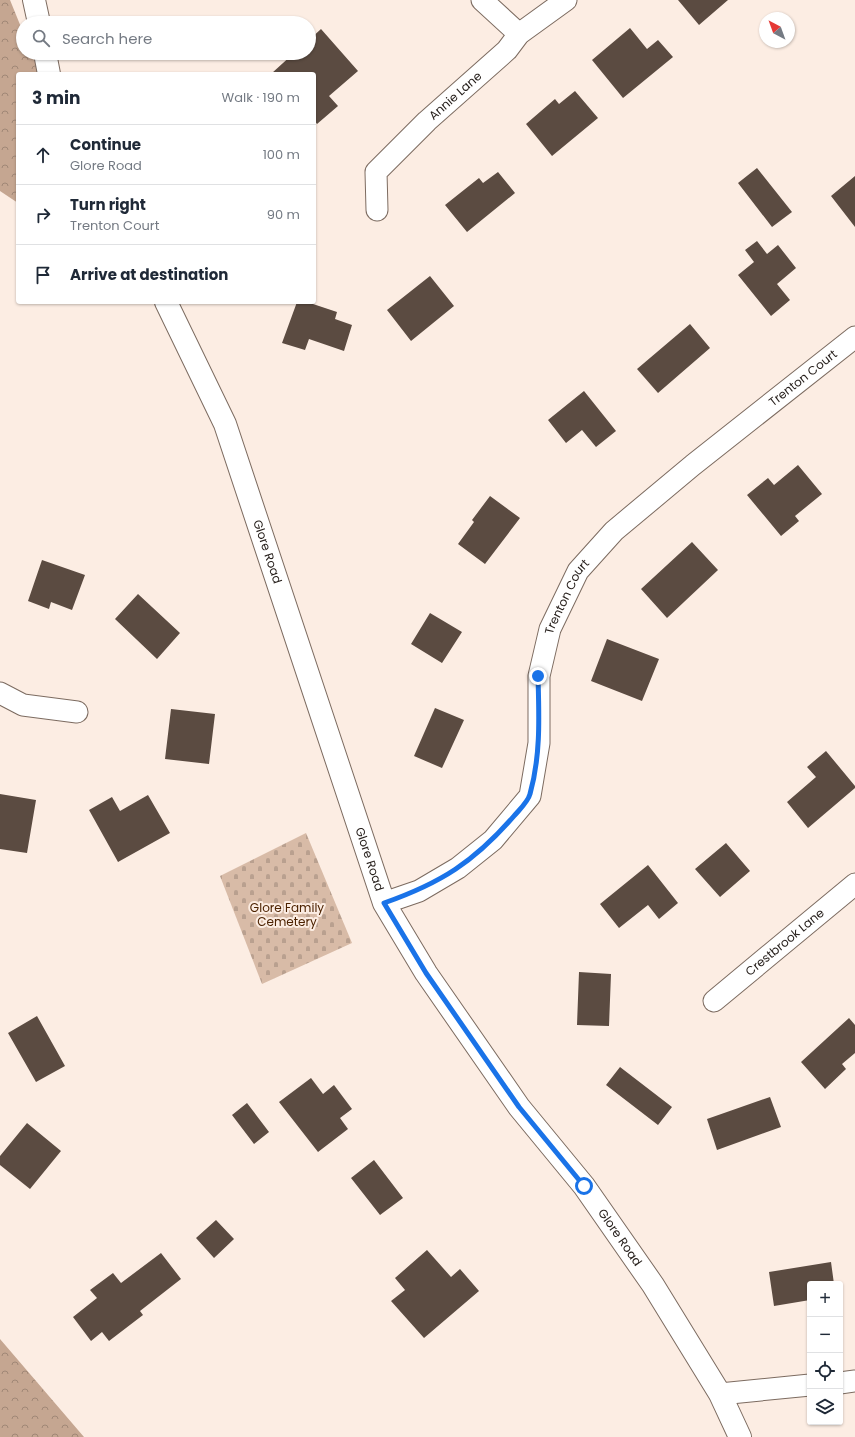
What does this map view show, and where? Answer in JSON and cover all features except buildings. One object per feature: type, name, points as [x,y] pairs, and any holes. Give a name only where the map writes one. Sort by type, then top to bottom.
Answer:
[{"type":"street","points":[[34,0],[37,16]]},
{"type":"street","points":[[482,0],[519,34]]},
{"type":"street","name":"Annie Lane","points":[[377,210],[376,172],[427,121],[507,50],[519,34],[566,0]]},
{"type":"street","points":[[46,60],[49,72]]},
{"type":"street","name":"Glore Road","points":[[167,304],[225,424],[384,903],[426,973],[519,1107],[584,1186],[653,1285],[720,1394],[740,1437]]},
{"type":"street","name":"Trenton Court","points":[[384,903],[419,890],[458,868],[493,840],[530,796],[539,743],[538,676],[550,629],[578,571],[614,531],[700,460],[855,338]]},
{"type":"street","points":[[0,693],[23,705],[77,712]]},
{"type":"street","name":"Crestbrook Lane","points":[[714,1001],[855,884]]},
{"type":"street","points":[[843,1383],[855,1381]]},
{"type":"street","points":[[720,1394],[807,1386]]},
{"type":"green space","points":[[0,0],[10,0],[16,16],[16,60],[36,60],[41,72],[16,72],[16,202],[0,191]]},
{"type":"green space","name":"Glore Family Cemetery","points":[[306,833],[352,943],[262,984],[220,876]]},
{"type":"green space","points":[[0,1339],[84,1437],[0,1437]]},
{"type":"route","points":[[538,676],[539,743],[530,796],[493,840],[458,868],[419,890],[384,903],[426,973],[519,1107],[584,1186]]}]
